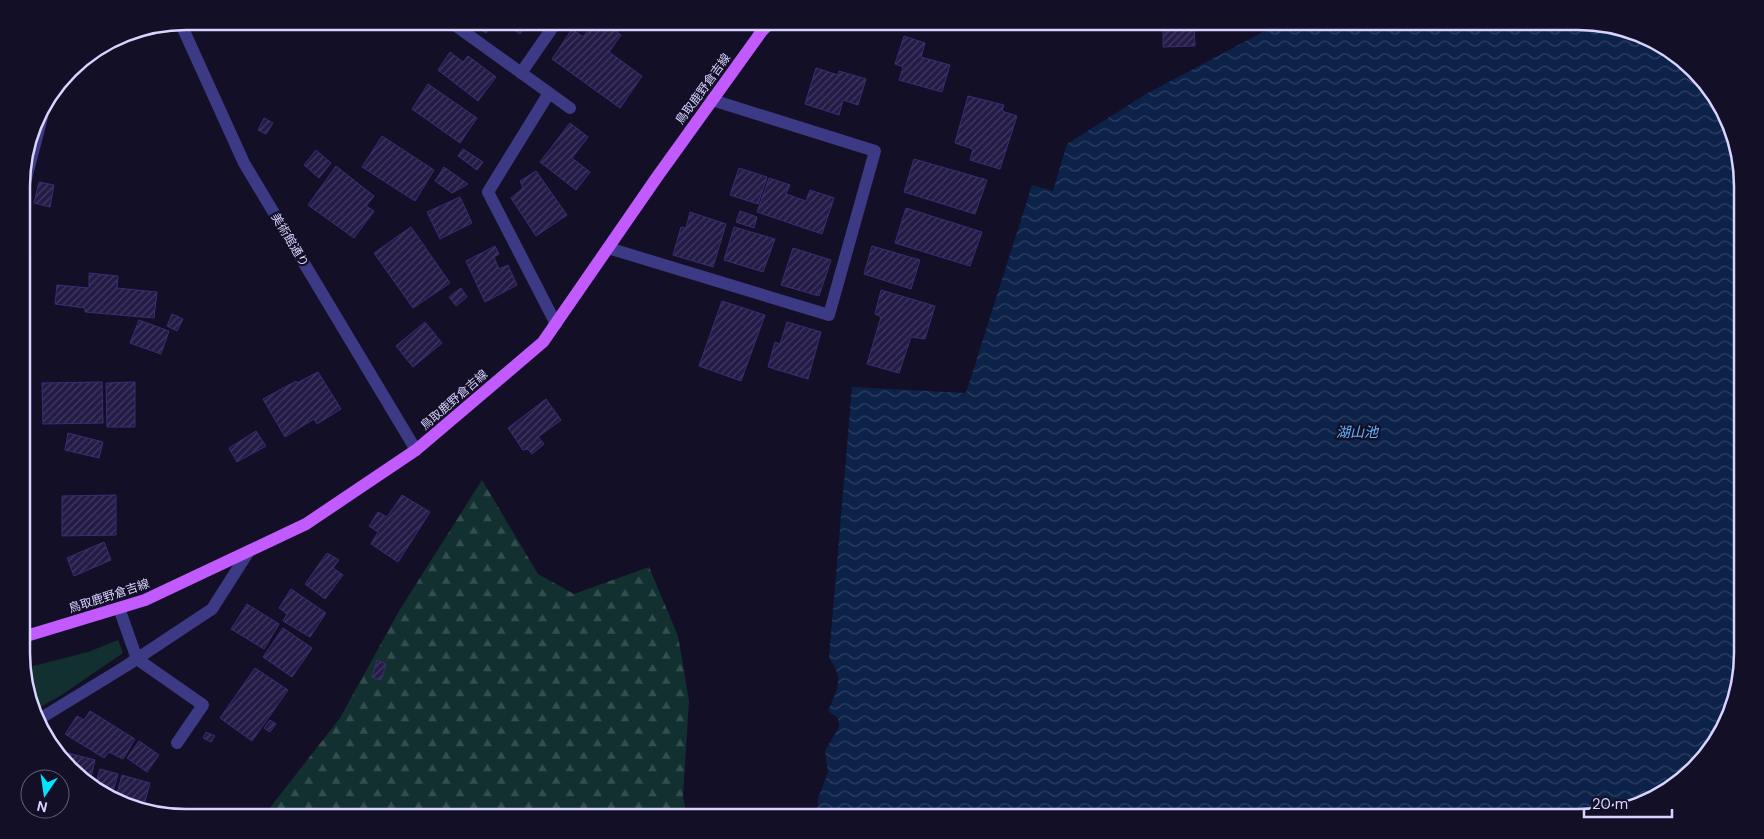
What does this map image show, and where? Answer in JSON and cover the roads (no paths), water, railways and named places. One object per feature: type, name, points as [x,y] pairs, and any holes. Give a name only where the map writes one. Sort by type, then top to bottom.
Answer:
[{"type":"main road","name":"鳥取鹿野倉吉線","points":[[30,635],[145,600],[306,524],[416,450],[543,342],[712,100],[765,30]]},
{"type":"street","name":"美術館通り","points":[[184,30],[244,163],[416,450]]},
{"type":"street","points":[[462,30],[570,108]]},
{"type":"street","points":[[521,73],[550,30]]},
{"type":"street","points":[[549,93],[488,192],[556,324]]},
{"type":"street","points":[[608,248],[829,315],[876,151],[712,100]]},
{"type":"street","points":[[44,716],[137,659],[212,609],[249,551]]},
{"type":"street","points":[[119,608],[137,659],[203,705],[177,743]]},
{"type":"water","name":"湖山池","points":[[1267,30],[1599,31],[1619,35],[1656,51],[1673,62],[1702,91],[1722,126],[1729,145],[1733,165],[1733,674],[1729,694],[1713,731],[1695,756],[1665,783],[1628,801],[1588,809],[817,809],[818,799],[828,772],[825,751],[839,727],[838,718],[828,711],[838,684],[837,672],[829,658],[852,387],[966,393],[1032,185],[1053,191],[1067,144],[1146,94]]}]
